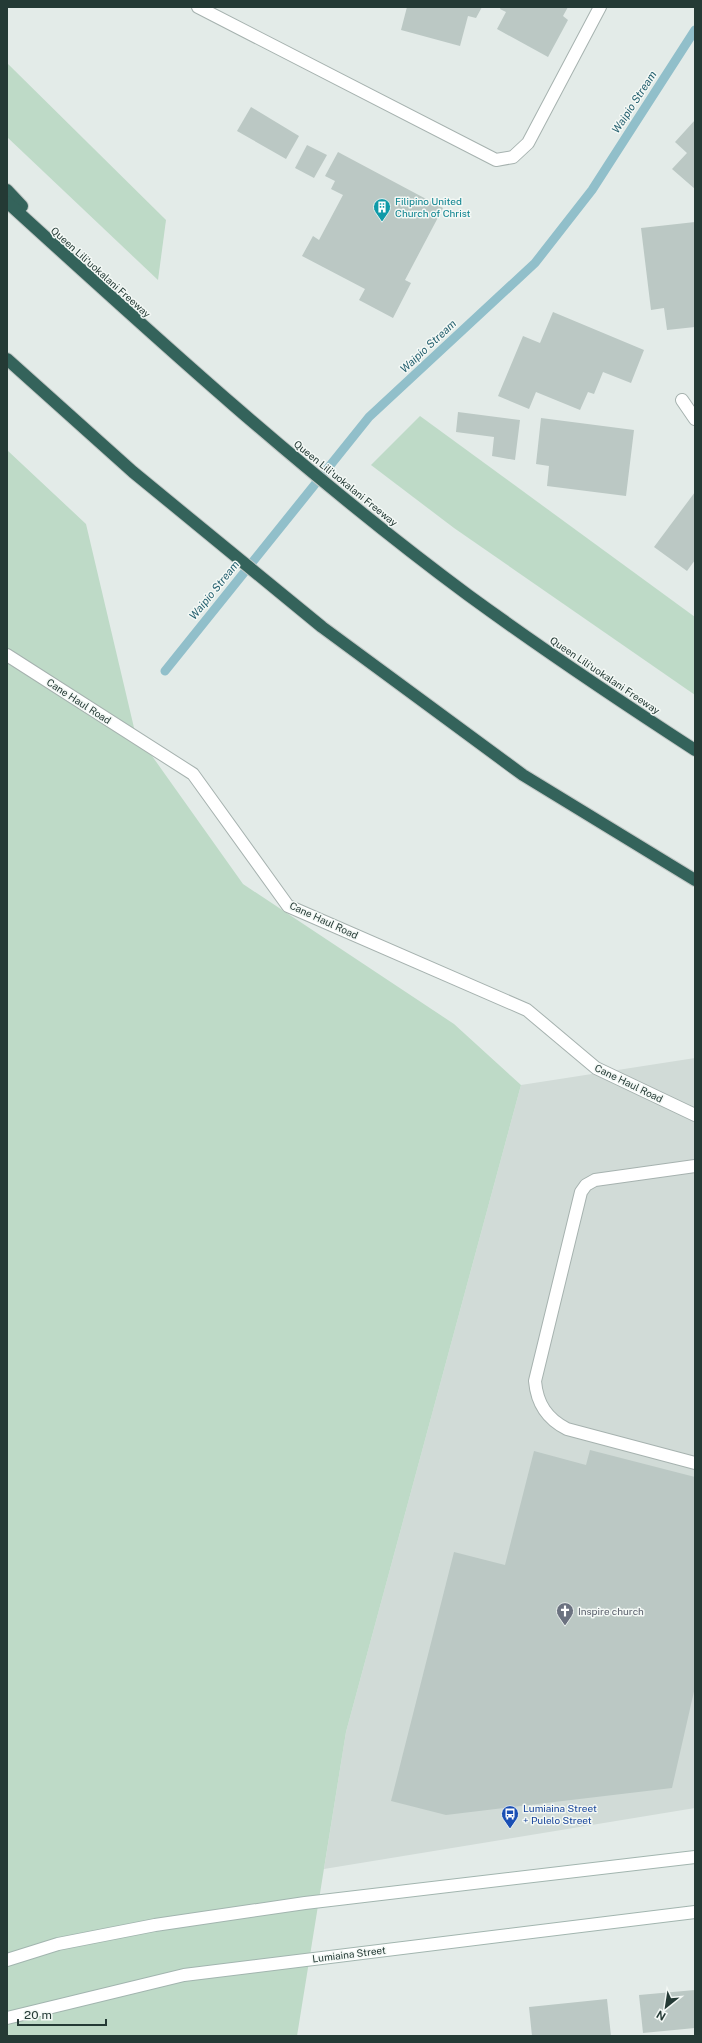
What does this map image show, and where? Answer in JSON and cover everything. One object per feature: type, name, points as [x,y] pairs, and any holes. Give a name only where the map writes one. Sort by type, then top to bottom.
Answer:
[{"type":"highway","points":[[7,190],[81,270]]},
{"type":"highway","name":"Queen Liliʻuokalani Freeway","points":[[7,202],[209,385],[376,524],[468,595],[580,674],[695,750]]},
{"type":"highway","points":[[7,359],[133,472],[322,627],[523,775],[695,880]]},
{"type":"main road","points":[[198,7],[496,160],[513,157],[528,142],[600,7]]},
{"type":"main road","points":[[682,400],[695,419]]},
{"type":"main road","name":"Cane Haul Road","points":[[7,655],[193,774],[288,906],[527,1010],[596,1068],[695,1115]]},
{"type":"main road","points":[[695,1166],[595,1180],[586,1185],[581,1192],[535,1381],[540,1404],[549,1416],[560,1426],[568,1430],[695,1463]]},
{"type":"main road","points":[[7,1960],[58,1944],[163,1923],[305,1903],[695,1857]]},
{"type":"main road","name":"Lumiaina Street","points":[[7,2018],[184,1975],[695,1912]]},
{"type":"shaded area","points":[[695,1058],[695,1808],[324,1869],[346,1732],[521,1085]]},
{"type":"green space","points":[[7,63],[166,220],[158,280],[7,137]]},
{"type":"green space","points":[[420,416],[695,617],[695,695],[454,528],[371,465]]},
{"type":"green space","points":[[7,450],[86,524],[135,732],[243,884],[454,1024],[521,1085],[346,1732],[297,2036],[7,2036]]},
{"type":"building","points":[[407,7],[482,7],[476,18],[468,16],[460,46],[401,30]]},
{"type":"building","points":[[501,7],[568,7],[563,16],[568,20],[548,57],[497,29],[506,12],[500,9]]},
{"type":"building","points":[[251,107],[299,136],[286,159],[237,131]]},
{"type":"building","points":[[695,120],[695,189],[672,169],[687,153],[675,142]]},
{"type":"building","points":[[307,145],[327,155],[314,178],[295,168]]},
{"type":"building","name":"Filipino United Church of Christ","points":[[338,152],[443,208],[405,280],[411,283],[393,318],[359,300],[365,289],[302,256],[313,236],[319,240],[343,195],[331,189],[335,181],[325,176]]},
{"type":"building","points":[[695,222],[695,327],[667,330],[664,308],[651,310],[641,228]]},
{"type":"building","points":[[553,312],[644,350],[631,383],[603,372],[594,394],[588,392],[580,410],[536,392],[529,409],[498,396],[523,336],[540,343]]},
{"type":"building","points":[[458,412],[520,420],[515,460],[492,456],[494,437],[456,432]]},
{"type":"building","points":[[541,418],[634,430],[626,496],[547,486],[549,466],[536,464]]},
{"type":"building","points":[[695,492],[695,560],[687,571],[654,547]]},
{"type":"building","name":"Inspire church","points":[[590,1450],[695,1477],[695,1687],[672,1788],[446,1815],[391,1801],[454,1552],[505,1565],[534,1451],[586,1465]]},
{"type":"building","points":[[695,1990],[695,2028],[643,2033],[639,1995]]},
{"type":"building","points":[[607,1999],[611,2036],[532,2036],[529,2007]]},
{"type":"waterway","name":"Waipio Stream","points":[[165,671],[369,417],[535,263],[592,190],[695,30]]},
{"type":"place","name":"Filipino United Church of Christ","points":[[382,222]]},
{"type":"place","name":"Inspire church","points":[[565,1626]]},
{"type":"place","name":"Lumiaina Street + Pulelo Street","points":[[510,1829]]}]
